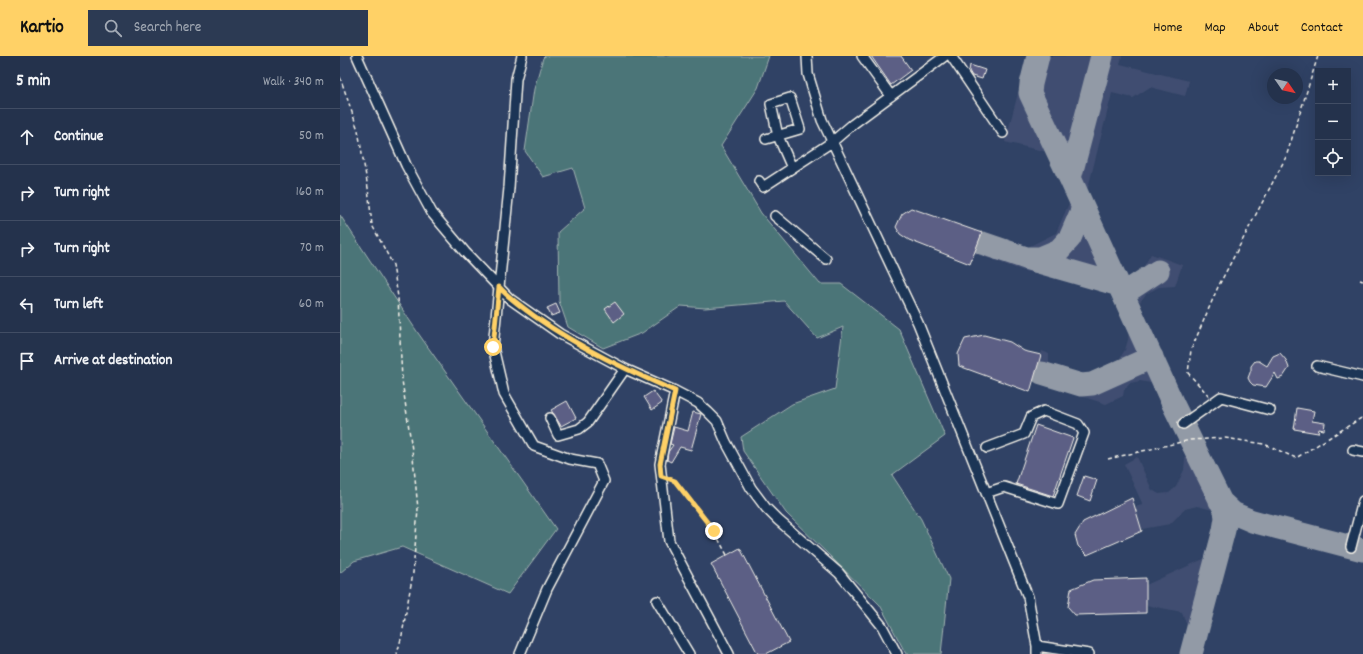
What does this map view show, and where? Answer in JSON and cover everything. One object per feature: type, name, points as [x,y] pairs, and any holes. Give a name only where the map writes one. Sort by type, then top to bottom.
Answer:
[{"type":"lane","points":[[357,56],[406,165],[432,213],[465,252],[510,299],[560,334],[625,369],[698,403],[708,412],[717,421],[726,442],[752,488],[766,508],[839,573],[882,626],[897,654]]},
{"type":"lane","points":[[520,654],[547,589],[604,481],[597,464],[570,459],[534,446],[504,394],[493,347],[509,188],[516,79],[522,56]]},
{"type":"lane","points":[[807,56],[808,74],[822,120],[918,323],[1028,597],[1037,650],[1089,654]]},
{"type":"lane","points":[[862,56],[891,96]]},
{"type":"lane","points":[[759,181],[763,186],[832,142],[853,124],[945,56]]},
{"type":"lane","points":[[951,56],[1003,133]]},
{"type":"lane","points":[[766,139],[778,136],[792,168]]},
{"type":"lane","points":[[775,216],[826,260]]},
{"type":"lane","points":[[1317,366],[1363,378]]},
{"type":"lane","points":[[550,418],[558,434],[580,429],[588,422],[625,369]]},
{"type":"lane","points":[[675,391],[660,464],[669,540],[729,654]]},
{"type":"lane","points":[[1183,424],[1221,397],[1270,410]]},
{"type":"lane","points":[[986,493],[1004,487],[1058,504],[1084,433],[1078,424],[1044,411],[1031,416],[1024,434],[987,448]]},
{"type":"lane","points":[[1353,450],[1363,452]]},
{"type":"lane","points":[[1351,547],[1363,501]]},
{"type":"lane","points":[[657,600],[689,654]]},
{"type":"path","points":[[1214,402],[1188,373],[1191,350],[1218,287],[1286,157],[1318,56]]},
{"type":"path","points":[[340,77],[358,130],[368,188],[372,225],[393,265],[398,297],[402,380],[413,457],[418,509],[413,572],[398,654]]},
{"type":"path","points":[[1108,459],[1190,440],[1226,438],[1264,444],[1296,458],[1363,417]]},
{"type":"path","points":[[661,476],[675,481],[714,531],[727,555]]},
{"type":"shaded area","points":[[1028,56],[1122,56],[1120,64],[1189,81],[1185,96],[1150,87],[1133,98],[1112,93],[1088,188],[1071,199],[1047,152],[1005,142]]},
{"type":"shaded area","points":[[1071,199],[1109,287],[1049,268],[1041,273],[1024,271],[974,253],[980,237],[1024,249],[1056,233]]},
{"type":"shaded area","points":[[1151,254],[1182,265],[1175,286],[1159,287],[1146,294],[1140,302],[1127,278],[1136,280]]},
{"type":"shaded area","points":[[1129,327],[1156,384],[1140,381],[1130,383],[1124,390],[1123,396],[1106,404],[1034,381],[1042,351],[1049,354],[1049,368],[1086,379],[1118,361],[1125,350],[1128,340]]},
{"type":"shaded area","points":[[1186,449],[1213,510],[1197,506],[1185,509],[1170,524],[1142,529],[1134,507],[1143,505],[1124,464],[1137,457],[1152,490],[1159,494],[1169,493],[1176,487],[1184,470]]},
{"type":"shaded area","points":[[1208,557],[1183,654],[1180,654],[1187,626],[1182,612],[1146,605],[1146,585]]},
{"type":"green space","points":[[545,56],[769,56],[758,88],[721,146],[761,213],[820,284],[841,284],[899,329],[945,436],[892,475],[921,519],[949,579],[941,654],[906,654],[880,605],[786,513],[743,451],[741,437],[792,404],[835,389],[843,327],[817,338],[784,301],[705,308],[681,306],[642,333],[603,348],[568,327],[559,301],[558,232],[585,208],[573,168],[543,177],[525,151],[534,89],[543,58]]},
{"type":"green space","points":[[340,215],[418,333],[556,529],[508,594],[402,547],[354,561],[340,573]]},
{"type":"building","points":[[871,56],[901,56],[911,70],[891,85]]},
{"type":"building","points":[[970,65],[985,70],[982,79],[972,76],[969,71]]},
{"type":"building","points":[[911,208],[982,233],[970,264],[909,240],[900,234],[896,227],[902,214]]},
{"type":"building","points":[[615,302],[624,314],[614,322],[605,309]]},
{"type":"building","points":[[556,304],[560,313],[551,316],[547,308]]},
{"type":"building","points":[[984,335],[1010,342],[1024,351],[1041,355],[1030,392],[959,366],[958,354],[965,339]]},
{"type":"building","points":[[1280,353],[1286,360],[1289,368],[1283,377],[1278,379],[1275,373],[1266,387],[1253,385],[1248,378],[1251,366],[1255,361],[1259,361],[1267,366],[1273,356]]},
{"type":"building","points":[[653,391],[662,403],[652,410],[644,397]]},
{"type":"building","points":[[567,401],[576,418],[561,426],[551,410]]},
{"type":"building","points":[[1297,408],[1314,411],[1312,421],[1325,423],[1324,430],[1319,429],[1318,433],[1294,429]]},
{"type":"building","points":[[693,412],[701,414],[691,450],[680,447],[671,462],[667,460],[668,452],[673,445],[670,444],[674,427],[688,431]]},
{"type":"building","points":[[1036,425],[1073,438],[1053,496],[1016,484]]},
{"type":"building","points":[[1084,476],[1097,480],[1090,501],[1077,496]]},
{"type":"building","points":[[1132,498],[1142,531],[1087,555],[1078,546],[1075,535],[1083,522]]},
{"type":"building","points":[[740,548],[789,642],[766,654],[758,654],[711,564]]},
{"type":"building","points":[[1146,578],[1146,613],[1075,615],[1068,607],[1071,589],[1093,580]]},
{"type":"taxiway","points":[[1038,56],[1030,93],[1070,178]]},
{"type":"taxiway","points":[[1102,56],[1070,178],[1173,404],[1225,510],[1226,518],[1224,530],[1191,654]]},
{"type":"taxiway","points":[[982,243],[1026,258],[1040,258],[1059,250],[1070,238],[1083,208]]},
{"type":"taxiway","points":[[1028,259],[1119,285]]},
{"type":"taxiway","points":[[1123,294],[1158,271]]},
{"type":"taxiway","points":[[1042,373],[1081,385],[1092,384],[1152,357]]},
{"type":"taxiway","points":[[1220,501],[1233,513],[1252,521],[1363,550]]},
{"type":"route","points":[[493,347],[499,287],[510,299],[560,334],[625,369],[675,391],[660,464],[661,476],[675,481],[714,531]]}]
